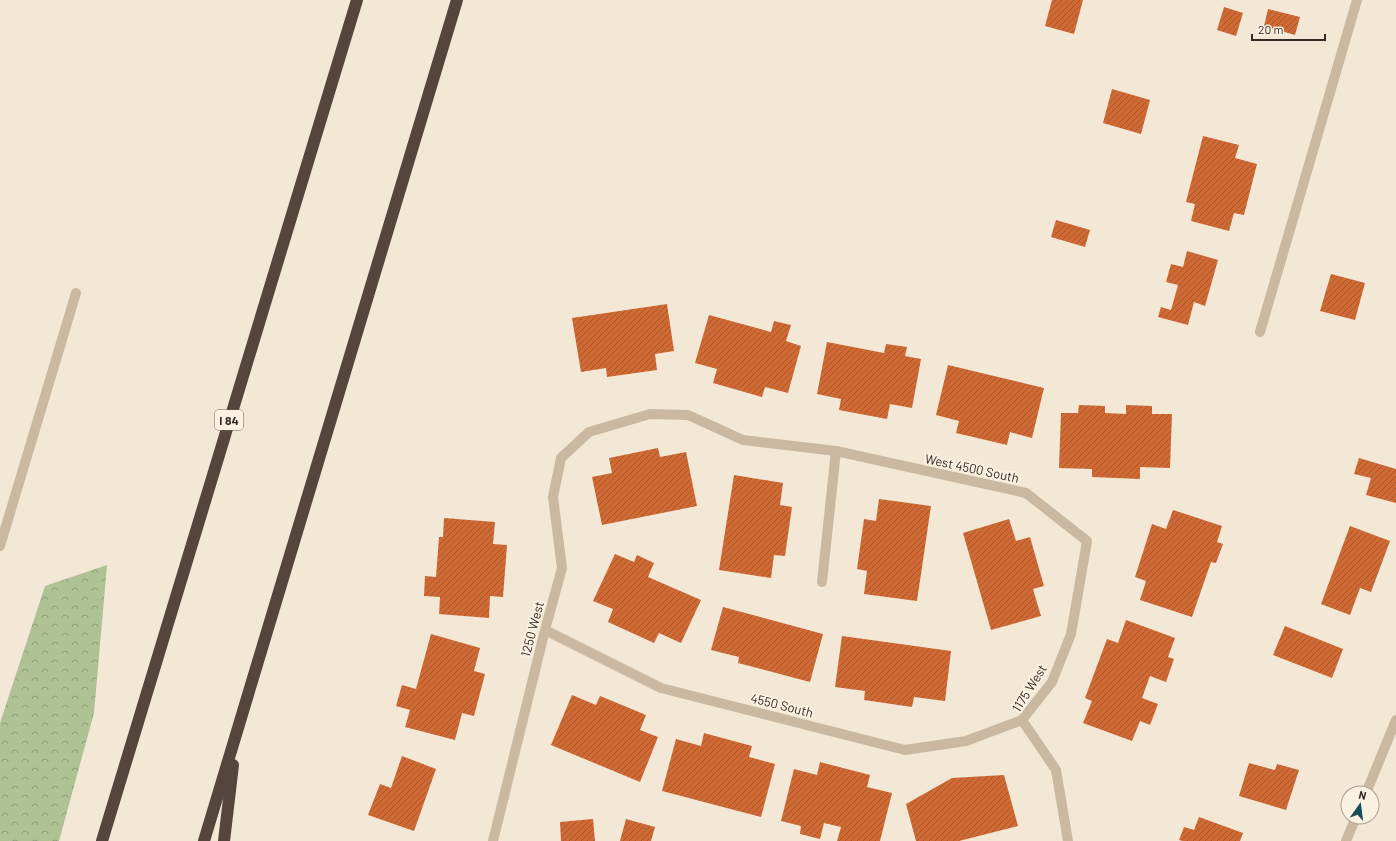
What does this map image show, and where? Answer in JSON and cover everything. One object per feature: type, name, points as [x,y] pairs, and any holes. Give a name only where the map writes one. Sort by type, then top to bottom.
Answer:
[{"type":"highway","name":"I 84","points":[[102,841],[357,0]]},
{"type":"highway","points":[[204,841],[457,0]]},
{"type":"highway","points":[[224,841],[237,731]]},
{"type":"street","points":[[1260,332],[1357,0]]},
{"type":"street","points":[[0,546],[76,293]]},
{"type":"street","name":"West 4500 South","points":[[589,432],[650,414],[688,415],[743,440],[836,451],[1026,493],[1087,541]]},
{"type":"street","name":"1250 West","points":[[493,841],[545,630],[562,568],[553,497],[561,458],[589,432]]},
{"type":"street","points":[[822,582],[836,451]]},
{"type":"street","name":"1175 West","points":[[1068,841],[1056,770],[1022,720],[1052,682],[1071,634],[1087,541]]},
{"type":"street","name":"4550 South","points":[[545,630],[661,688],[905,750],[966,741],[1022,720]]},
{"type":"street","points":[[1369,785],[1396,720]]},
{"type":"street","points":[[1346,841],[1353,825]]},
{"type":"green space","points":[[107,565],[94,713],[59,841],[0,841],[0,723],[45,586]]},
{"type":"building","points":[[1052,0],[1083,0],[1074,34],[1045,26]]},
{"type":"building","points":[[1224,7],[1243,13],[1236,36],[1217,30]]},
{"type":"building","points":[[1268,9],[1300,17],[1295,35],[1264,26]]},
{"type":"building","points":[[1112,89],[1150,100],[1141,134],[1103,123]]},
{"type":"building","points":[[1203,136],[1239,145],[1235,158],[1257,164],[1244,215],[1234,213],[1229,231],[1191,221],[1195,204],[1186,202]]},
{"type":"building","points":[[1056,220],[1090,230],[1085,247],[1051,237]]},
{"type":"building","points":[[1187,251],[1218,260],[1205,306],[1194,302],[1188,325],[1158,317],[1161,307],[1171,310],[1178,285],[1166,282],[1171,264],[1183,267]]},
{"type":"building","points":[[1331,274],[1365,283],[1355,320],[1320,311]]},
{"type":"building","points":[[667,304],[674,351],[655,354],[657,370],[607,377],[606,368],[581,372],[572,318]]},
{"type":"building","points":[[709,315],[771,332],[774,321],[791,325],[786,341],[801,346],[788,393],[765,387],[762,397],[713,383],[717,369],[695,363]]},
{"type":"building","points":[[827,342],[884,353],[886,344],[907,347],[905,356],[921,359],[912,408],[890,404],[887,419],[839,410],[841,399],[817,394]]},
{"type":"building","points":[[948,365],[1044,388],[1032,438],[1010,432],[1007,445],[956,433],[959,421],[936,415]]},
{"type":"building","points":[[1079,405],[1105,406],[1105,413],[1126,414],[1126,405],[1152,406],[1152,414],[1172,414],[1170,468],[1140,467],[1140,479],[1092,477],[1092,469],[1059,468],[1061,413],[1078,413]]},
{"type":"building","points":[[658,448],[660,457],[686,452],[697,506],[602,525],[592,477],[612,473],[609,458]]},
{"type":"building","points":[[1359,458],[1396,469],[1396,503],[1366,495],[1371,478],[1354,474]]},
{"type":"building","points":[[734,475],[783,483],[780,505],[792,507],[785,556],[774,555],[771,578],[719,570]]},
{"type":"building","points":[[879,499],[931,506],[917,601],[864,594],[867,571],[857,569],[864,519],[876,521]]},
{"type":"building","points":[[1173,510],[1222,526],[1217,542],[1223,544],[1216,563],[1211,562],[1192,617],[1140,600],[1146,581],[1135,577],[1152,524],[1166,529]]},
{"type":"building","points":[[444,518],[495,522],[493,544],[507,545],[503,597],[490,596],[489,618],[439,614],[440,597],[424,596],[425,576],[436,577],[439,537],[443,537]]},
{"type":"building","points":[[1009,519],[1016,541],[1030,537],[1044,586],[1033,589],[1041,616],[991,630],[963,533]]},
{"type":"building","points":[[1350,526],[1390,541],[1371,592],[1360,588],[1350,615],[1321,604]]},
{"type":"building","points":[[615,554],[634,562],[637,555],[654,563],[648,577],[701,600],[681,643],[659,633],[654,643],[608,622],[613,609],[593,601]]},
{"type":"building","points":[[723,607],[823,634],[810,682],[738,663],[739,657],[711,650]]},
{"type":"building","points":[[1126,620],[1175,638],[1168,657],[1174,659],[1166,682],[1150,676],[1142,698],[1158,704],[1150,725],[1140,721],[1132,741],[1083,723],[1092,701],[1085,698],[1107,639],[1118,643]]},
{"type":"building","points":[[1285,626],[1343,649],[1332,678],[1273,655]]},
{"type":"building","points":[[431,634],[480,648],[474,671],[485,674],[474,716],[462,713],[455,740],[405,727],[410,710],[396,706],[402,685],[416,689]]},
{"type":"building","points":[[842,636],[951,651],[945,701],[914,697],[912,707],[864,700],[865,691],[835,687]]},
{"type":"building","points":[[572,695],[596,705],[600,696],[646,715],[640,730],[658,737],[640,782],[551,745]]},
{"type":"building","points":[[704,733],[752,746],[749,757],[775,764],[761,817],[662,791],[676,739],[701,746]]},
{"type":"building","points":[[402,756],[436,769],[414,831],[368,815],[380,784],[391,788]]},
{"type":"building","points":[[820,762],[870,775],[867,787],[892,793],[880,841],[837,841],[841,827],[824,823],[820,839],[800,834],[801,826],[781,821],[794,769],[817,775]]},
{"type":"building","points":[[1249,763],[1275,770],[1277,764],[1299,770],[1286,810],[1239,796]]},
{"type":"building","points":[[1004,775],[1018,826],[959,841],[916,841],[906,804],[952,778]]},
{"type":"building","points":[[1199,817],[1243,833],[1240,841],[1179,840],[1184,827],[1194,830]]},
{"type":"building","points":[[593,819],[595,841],[561,841],[560,822]]},
{"type":"building","points":[[626,819],[655,827],[651,841],[620,841]]}]
